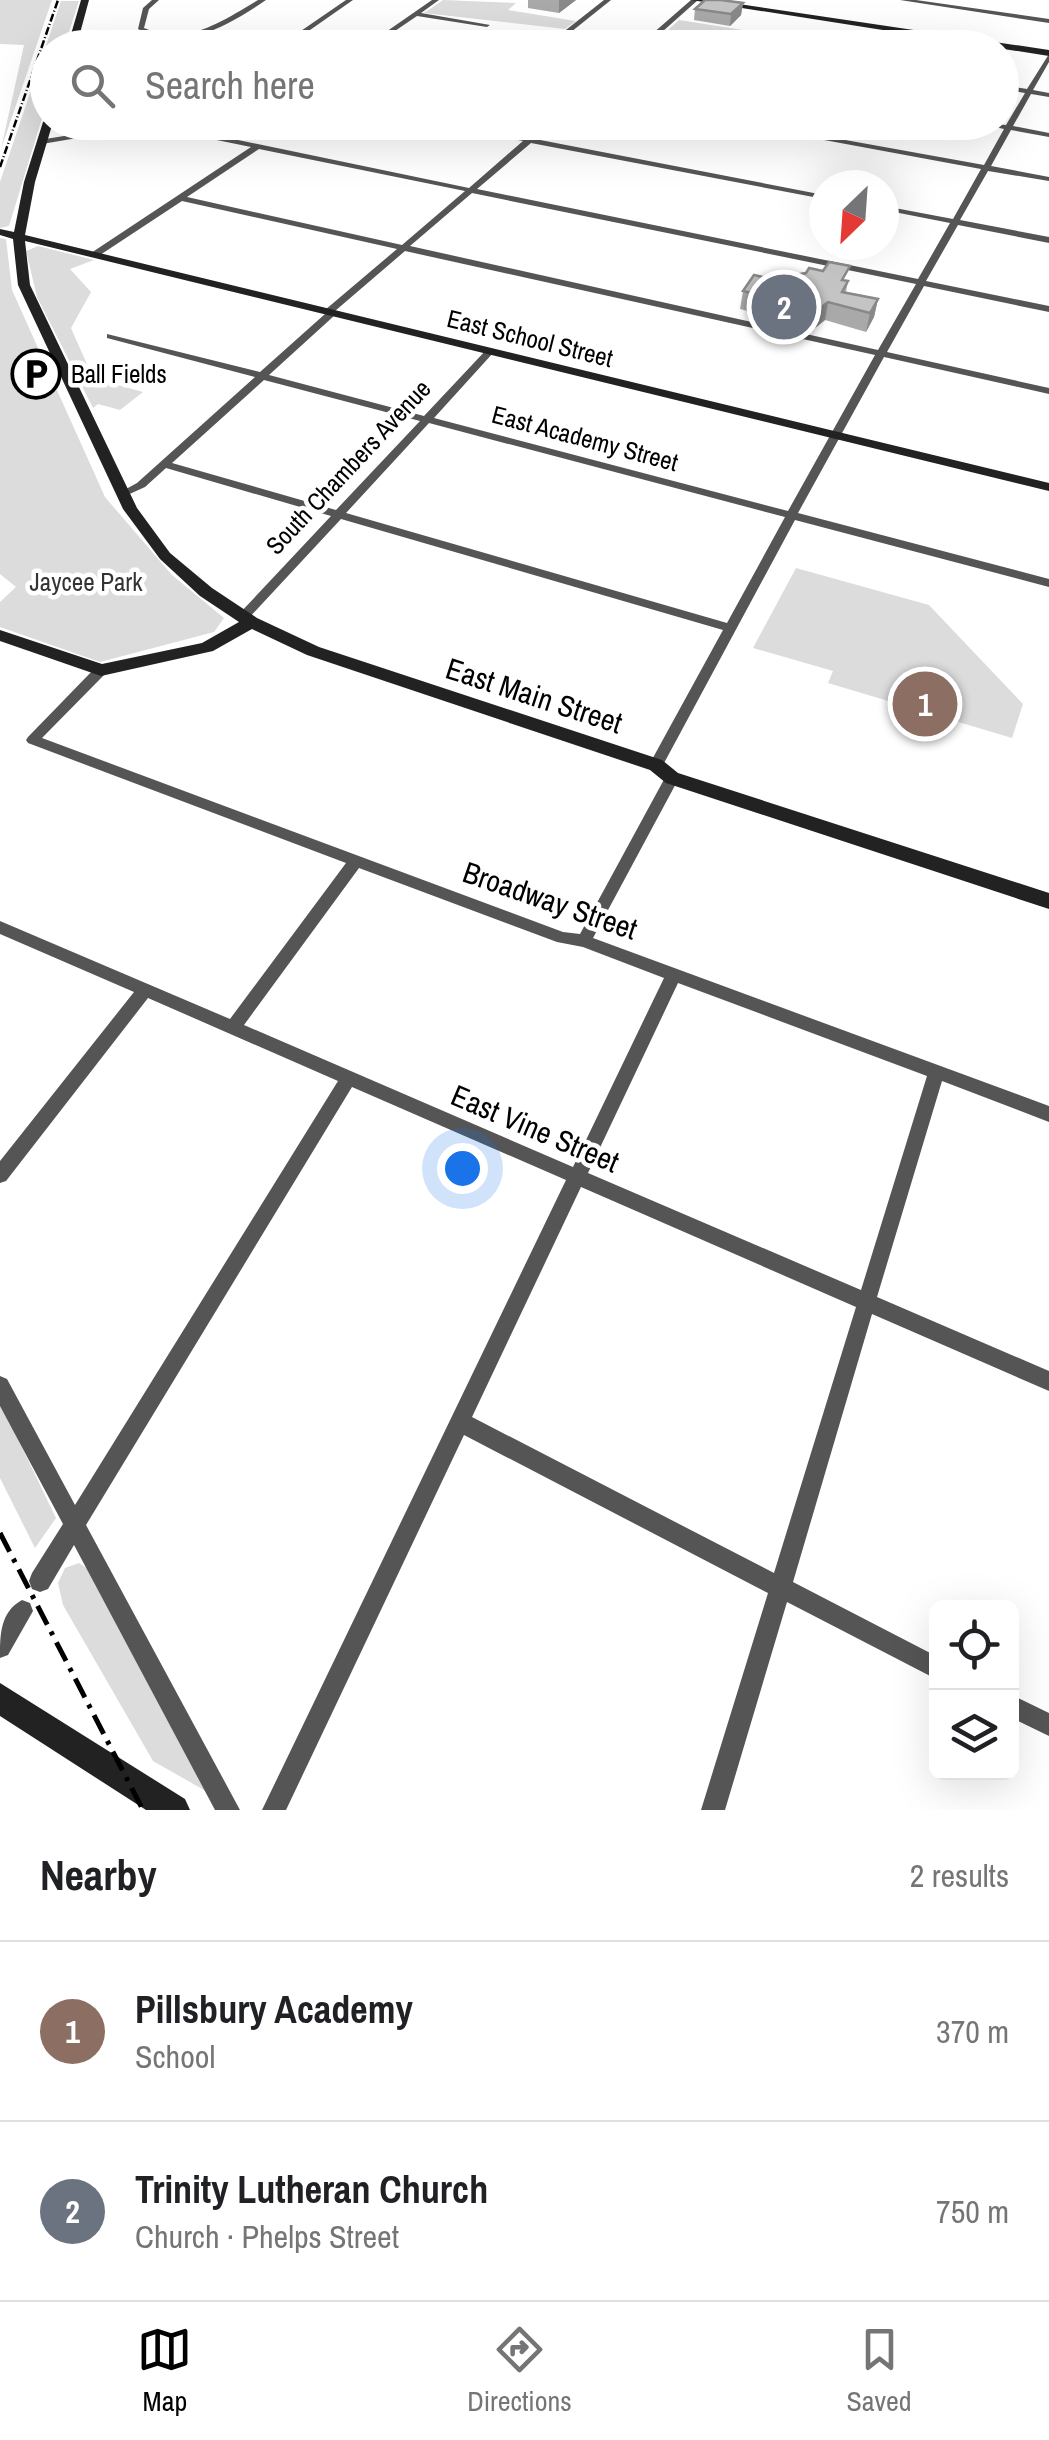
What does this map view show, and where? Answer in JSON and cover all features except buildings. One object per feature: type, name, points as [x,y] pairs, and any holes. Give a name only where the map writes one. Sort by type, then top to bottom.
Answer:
[{"type":"main road","points":[[76,30],[85,0]]},
{"type":"main road","points":[[695,0],[892,30]]},
{"type":"main road","points":[[1019,49],[1049,54]]},
{"type":"main road","name":"East Main Street","points":[[42,142],[22,206],[18,237],[24,285],[123,494],[165,556],[247,619],[344,663],[656,765],[672,778],[1049,902]]},
{"type":"main road","name":"East School Street","points":[[0,232],[1049,487]]},
{"type":"main road","name":"South Chambers Avenue","points":[[101,670],[207,647],[247,619]]},
{"type":"main road","points":[[0,635],[101,670]]},
{"type":"main road","points":[[0,1698],[174,1810]]},
{"type":"street","points":[[145,30],[141,29],[146,8],[156,0]]},
{"type":"street","points":[[208,30],[262,0]]},
{"type":"street","points":[[332,0],[348,1]]},
{"type":"street","points":[[395,30],[436,0]]},
{"type":"street","points":[[569,30],[608,0]]},
{"type":"street","points":[[658,30],[695,0]]},
{"type":"street","points":[[903,0],[1049,21]]},
{"type":"street","points":[[302,30],[348,1]]},
{"type":"street","points":[[415,14],[487,26]]},
{"type":"street","points":[[1019,109],[1049,54]]},
{"type":"street","points":[[1019,90],[1049,95]]},
{"type":"street","points":[[1019,130],[1049,135]]},
{"type":"street","points":[[42,142],[53,140]]},
{"type":"street","points":[[226,140],[1049,309]]},
{"type":"street","points":[[123,494],[164,464],[330,312],[529,140],[809,194]]},
{"type":"street","points":[[830,140],[1049,179]]},
{"type":"street","points":[[656,765],[834,435],[1001,140]]},
{"type":"street","points":[[94,255],[257,147]]},
{"type":"street","points":[[181,198],[1049,390]]},
{"type":"street","points":[[899,211],[1049,240]]},
{"type":"street","name":"East Academy Street","points":[[110,336],[1049,583]]},
{"type":"street","name":"South Chambers Avenue","points":[[247,619],[490,352]]},
{"type":"street","points":[[164,464],[730,628]]},
{"type":"street","name":"Broadway Street","points":[[101,670],[33,740],[562,938],[584,940],[1049,1114]]},
{"type":"street","points":[[584,940],[672,778]]},
{"type":"street","points":[[233,1028],[356,861]]},
{"type":"street","name":"East Vine Street","points":[[0,927],[1049,1381]]},
{"type":"street","points":[[274,1810],[674,974]]},
{"type":"street","points":[[0,1175],[144,990]]},
{"type":"street","points":[[713,1810],[936,1072]]},
{"type":"street","points":[[40,1582],[349,1078]]},
{"type":"street","points":[[0,1386],[228,1810]]},
{"type":"street","points":[[460,1422],[929,1664]]},
{"type":"street","points":[[0,1647],[22,1611]]},
{"type":"street","points":[[1019,1710],[1049,1725]]},
{"type":"green space","points":[[0,0],[52,0],[42,30],[30,30],[30,64],[1,149],[24,45],[0,44]]},
{"type":"green space","points":[[443,0],[516,3],[508,10],[576,21],[565,29],[424,13]]},
{"type":"green space","points":[[61,1],[79,1],[70,30],[51,30]]},
{"type":"green space","points":[[679,20],[743,30],[668,30]]},
{"type":"green space","points":[[30,93],[30,140],[35,140],[9,226],[0,228],[0,182]]},
{"type":"green space","name":"Jaycee Park","points":[[0,238],[6,239],[12,290],[105,497],[172,575],[224,618],[214,632],[100,662],[0,627],[0,602],[16,587],[0,574]]},
{"type":"green space","points":[[38,246],[94,260],[70,269],[91,292],[71,328],[93,378],[143,392],[120,410],[98,404],[93,408],[37,297],[26,251]]},
{"type":"green space","points":[[796,568],[929,605],[1023,704],[1012,738],[828,683],[833,671],[753,648]]},
{"type":"green space","points":[[0,1402],[56,1518],[35,1548],[0,1478]]},
{"type":"green space","points":[[79,1563],[88,1569],[211,1794],[153,1761],[63,1605],[58,1583],[65,1568]]},
{"type":"railway","points":[[48,30],[58,0]]},
{"type":"railway","points":[[0,167],[30,81]]},
{"type":"railway","points":[[0,1533],[143,1810]]},
{"type":"place","name":"Trinity Lutheran Church","points":[[784,307]]},
{"type":"place","name":"Ball Fields","points":[[36,374]]},
{"type":"place","name":"Pillsbury Academy","points":[[925,704]]}]
